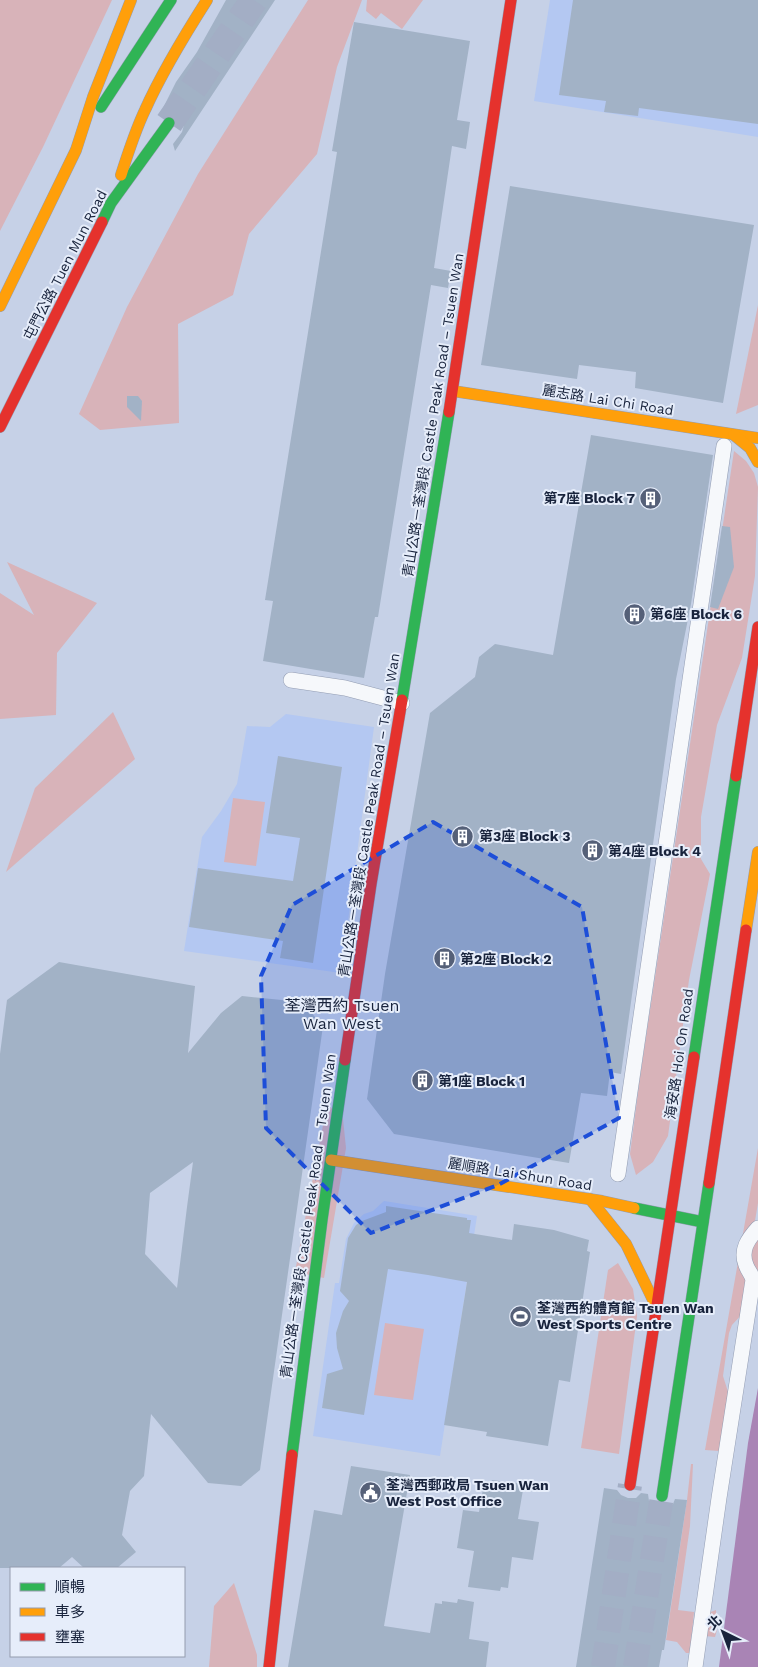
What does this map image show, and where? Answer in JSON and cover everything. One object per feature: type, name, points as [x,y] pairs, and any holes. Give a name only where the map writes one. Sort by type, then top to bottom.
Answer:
[{"type":"main road","points":[[76,150],[115,38],[131,0]]},
{"type":"main road","points":[[0,306],[76,150],[171,0]]},
{"type":"main road","points":[[111,203],[136,129],[147,104],[183,38],[207,0]]},
{"type":"main road","name":"青山公路－荃灣段 Castle Peak Road – Tsuen Wan","points":[[269,1667],[298,1394],[311,1294],[371,884],[453,391],[491,126],[512,0]]},
{"type":"main road","name":"屯門公路 Tuen Mun Road","points":[[0,427],[111,203],[169,123]]},
{"type":"main road","name":"麗志路 Lai Chi Road","points":[[453,391],[729,441],[758,438]]},
{"type":"main road","points":[[729,441],[750,448],[758,462]]},
{"type":"main road","name":"海安路 Hoi On Road","points":[[630,1485],[758,627]]},
{"type":"main road","points":[[662,1496],[758,852]]},
{"type":"main road","name":"麗順路 Lai Shun Road","points":[[331,1160],[590,1199],[703,1222]]},
{"type":"main road","points":[[590,1199],[626,1244],[656,1306]]},
{"type":"street","points":[[618,1174],[729,441]]},
{"type":"street","points":[[291,680],[345,688],[402,703]]},
{"type":"street","points":[[696,1667],[719,1498],[753,1280],[752,1274],[746,1267],[744,1256],[749,1238],[758,1228]]},
{"type":"highlighted area","points":[[433,822],[582,907],[619,1118],[498,1185],[371,1233],[266,1128],[261,976],[292,905]]},
{"type":"shaded area","points":[[0,0],[112,0],[43,147],[0,231]]},
{"type":"shaded area","points":[[308,0],[362,0],[337,67],[317,154],[249,234],[233,295],[178,324],[179,423],[100,430],[79,414],[127,307],[198,174]]},
{"type":"shaded area","points":[[367,0],[423,0],[402,29],[381,13],[376,19],[366,11]]},
{"type":"shaded area","points":[[550,0],[758,0],[758,137],[534,101]]},
{"type":"shaded area","points":[[758,305],[758,405],[736,414]]},
{"type":"shaded area","points":[[734,451],[746,461],[754,473],[758,487],[755,576],[742,658],[717,725],[701,817],[701,859],[710,874],[689,980],[668,1136],[653,1162],[636,1175],[630,1154],[640,1077]]},
{"type":"shaded area","points":[[7,562],[97,603],[57,653],[56,715],[0,719],[0,593],[34,615]]},
{"type":"shaded area","points":[[113,712],[135,759],[6,872],[35,788]]},
{"type":"shaded area","points":[[286,714],[374,727],[341,973],[184,951],[202,837],[221,811],[237,784],[247,726],[270,727]]},
{"type":"shaded area","points":[[233,798],[265,802],[256,866],[224,862]]},
{"type":"shaded area","points":[[327,1104],[343,1119],[346,1148],[324,1278],[295,1272]]},
{"type":"shaded area","points":[[758,1148],[758,1203],[746,1274],[743,1313],[732,1325],[729,1333],[723,1376],[730,1398],[731,1412],[719,1451],[705,1450]]},
{"type":"shaded area","points":[[384,1201],[477,1216],[440,1456],[313,1436],[335,1283],[339,1283],[346,1239],[354,1223],[364,1214],[373,1211]]},
{"type":"shaded area","points":[[758,1234],[758,1273],[749,1257]]},
{"type":"shaded area","points":[[618,1263],[633,1289],[637,1316],[619,1454],[581,1448],[608,1270]]},
{"type":"shaded area","points":[[385,1323],[424,1329],[413,1400],[374,1395]]},
{"type":"shaded area","points":[[758,1388],[758,1667],[719,1667],[748,1443]]},
{"type":"shaded area","points":[[691,1464],[693,1464],[690,1526],[678,1610],[694,1612],[690,1653],[686,1653],[677,1642],[666,1640]]},
{"type":"shaded area","points":[[234,1583],[257,1655],[257,1667],[209,1667],[214,1606]]},
{"type":"shaded area","points":[[716,1610],[717,1630],[715,1637],[705,1636],[708,1613]]},
{"type":"building","points":[[226,0],[275,0],[175,151],[173,144],[182,132],[184,125],[183,117],[178,110],[163,108],[176,82],[197,52]]},
{"type":"building","points":[[573,0],[758,0],[758,124],[639,108],[638,116],[604,112],[606,101],[559,95]]},
{"type":"building","points":[[354,22],[470,41],[457,120],[470,122],[466,149],[452,146],[434,268],[451,271],[448,288],[431,285],[378,617],[375,617],[364,678],[263,661],[273,601],[265,600],[337,152],[332,151]]},
{"type":"building","points":[[510,186],[754,225],[723,403],[635,388],[636,372],[579,365],[577,379],[481,365]]},
{"type":"building","points":[[127,396],[138,396],[142,401],[141,421],[127,407]]},
{"type":"building","points":[[591,435],[713,455],[691,604],[676,679],[621,1074],[610,1072],[607,1096],[581,1093],[569,1163],[394,1134],[367,1099],[385,974],[430,713],[475,677],[479,657],[495,644],[553,655]]},
{"type":"building","points":[[722,526],[730,527],[734,567],[718,609],[710,607]]},
{"type":"building","points":[[278,756],[342,767],[313,963],[280,958],[283,941],[189,927],[198,868],[293,881],[300,838],[266,833]]},
{"type":"building","points":[[59,962],[195,986],[188,1053],[221,1013],[242,996],[302,1002],[323,1026],[260,1470],[241,1486],[208,1483],[151,1414],[144,1476],[130,1491],[122,1535],[136,1552],[118,1567],[83,1567],[72,1557],[60,1567],[0,1568],[0,1054],[7,1000]],"holes":[[[193,1162],[177,1288],[145,1254],[150,1193]]]},
{"type":"building","name":"荃灣西約體育館 Tsuen Wan West Sports Centre","points":[[386,1206],[467,1218],[467,1220],[471,1220],[469,1233],[512,1240],[514,1224],[554,1230],[589,1240],[587,1251],[590,1252],[570,1382],[559,1380],[548,1446],[486,1436],[487,1432],[444,1425],[467,1282],[428,1275],[388,1269],[364,1415],[322,1408],[327,1374],[343,1369],[337,1348],[336,1333],[343,1311],[349,1301],[340,1291],[348,1238],[356,1225],[386,1212]]},
{"type":"building","points":[[351,1466],[410,1475],[384,1626],[430,1633],[435,1603],[442,1604],[442,1601],[457,1603],[458,1599],[474,1602],[469,1639],[489,1642],[486,1667],[288,1667],[314,1510],[342,1515]]},
{"type":"building","points":[[492,1480],[524,1484],[518,1519],[539,1522],[533,1560],[512,1557],[508,1588],[501,1587],[500,1591],[468,1587],[474,1551],[457,1548],[463,1510],[479,1512],[484,1483],[491,1484]]},
{"type":"building","points":[[604,1488],[617,1490],[621,1495],[628,1498],[636,1498],[641,1493],[648,1494],[649,1501],[654,1507],[659,1509],[667,1509],[673,1504],[675,1499],[687,1500],[664,1650],[662,1650],[659,1667],[576,1667]]},
{"type":"tunnel","points":[[169,123],[254,0]]},
{"type":"tunnel","points":[[603,1667],[630,1485]]},
{"type":"tunnel","points":[[635,1667],[662,1496]]},
{"type":"traffic: fast","points":[[101,107],[171,0]]},
{"type":"traffic: fast","points":[[102,222],[111,203],[169,123]]},
{"type":"traffic: fast","points":[[402,700],[449,412]]},
{"type":"traffic: fast","points":[[694,1057],[736,776]]},
{"type":"traffic: fast","points":[[292,1455],[322,1220],[345,1060]]},
{"type":"traffic: fast","points":[[662,1496],[709,1183]]},
{"type":"traffic: fast","points":[[634,1208],[703,1222]]},
{"type":"traffic: slow","points":[[0,306],[76,150],[93,97],[131,0]]},
{"type":"traffic: slow","points":[[121,175],[141,118],[174,54],[207,0]]},
{"type":"traffic: slow","points":[[453,391],[758,438]]},
{"type":"traffic: slow","points":[[734,435],[750,448],[758,462]]},
{"type":"traffic: slow","points":[[746,930],[758,852]]},
{"type":"traffic: slow","points":[[331,1160],[602,1201],[634,1208]]},
{"type":"traffic: slow","points":[[590,1199],[626,1244],[656,1306]]},
{"type":"traffic: jam","points":[[449,412],[511,0]]},
{"type":"traffic: jam","points":[[0,427],[102,222]]},
{"type":"traffic: jam","points":[[736,776],[758,627]]},
{"type":"traffic: jam","points":[[345,1060],[371,884],[402,700]]},
{"type":"traffic: jam","points":[[709,1183],[746,930]]},
{"type":"traffic: jam","points":[[630,1485],[694,1057]]},
{"type":"traffic: jam","points":[[269,1667],[292,1455]]},
{"type":"place","name":"第7座 Block 7","points":[[651,498]]},
{"type":"place","name":"第6座 Block 6","points":[[634,614]]},
{"type":"place","name":"第3座 Block 3","points":[[463,836]]},
{"type":"place","name":"第4座 Block 4","points":[[592,851]]},
{"type":"place","name":"第2座 Block 2","points":[[444,959]]},
{"type":"place","name":"第1座 Block 1","points":[[422,1081]]},
{"type":"place","name":"荃灣西約體育館 Tsuen Wan West Sports Centre","points":[[521,1316]]},
{"type":"place","name":"荃灣西郵政局 Tsuen Wan West Post Office","points":[[370,1493]]},
{"type":"district","name":"荃灣西約 Tsuen Wan West","points":[[342,1014]]}]
